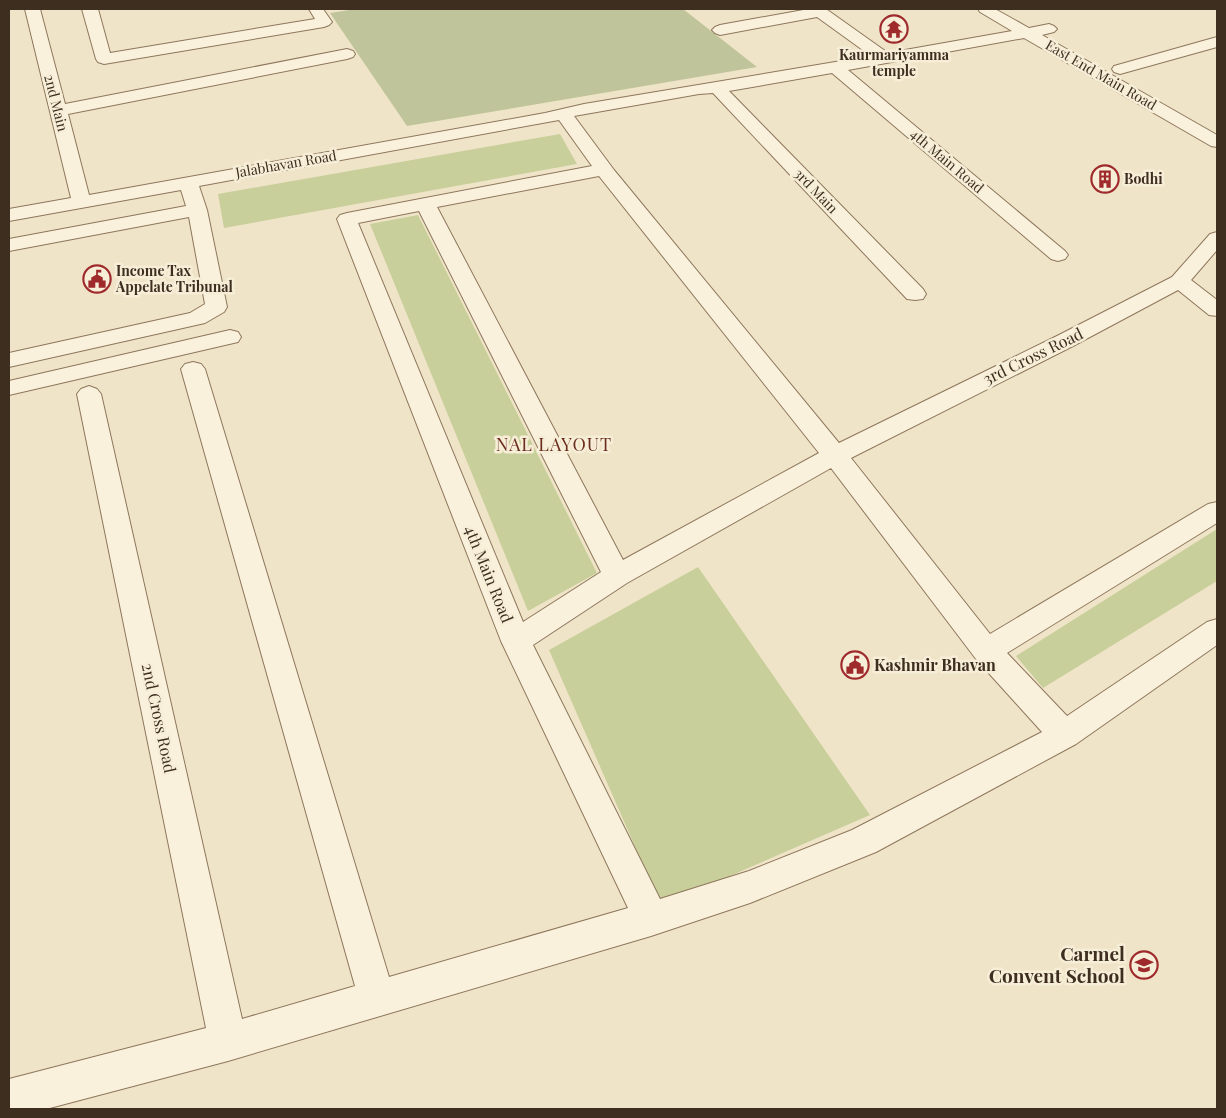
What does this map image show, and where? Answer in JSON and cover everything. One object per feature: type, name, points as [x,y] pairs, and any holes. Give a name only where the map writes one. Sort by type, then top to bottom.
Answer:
[{"type":"street","name":"2nd Main","points":[[32,9],[80,197]]},
{"type":"street","points":[[90,9],[104,59],[324,22],[316,9]]},
{"type":"street","name":"East End Main Road","points":[[985,9],[1217,142]]},
{"type":"street","name":"East End Main Road","points":[[1013,9],[1209,119]]},
{"type":"street","points":[[720,30],[818,10],[885,58]]},
{"type":"street","name":"Jalabhavan Road","points":[[9,210],[540,114],[591,112],[703,93],[739,77],[835,67],[1048,29]]},
{"type":"street","points":[[1120,69],[1217,42]]},
{"type":"street","points":[[58,111],[347,54]]},
{"type":"street","name":"4th Main Road","points":[[835,67],[1058,255]]},
{"type":"street","name":"3rd Main","points":[[717,88],[915,294]]},
{"type":"street","points":[[563,113],[604,170],[835,455],[986,651],[1065,735]]},
{"type":"street","name":"Jalabhavan Road","points":[[9,215],[545,118],[563,113]]},
{"type":"street","points":[[604,170],[425,204],[617,576]]},
{"type":"street","points":[[9,360],[197,318],[216,307],[197,210],[188,182]]},
{"type":"street","name":"4th Main Road","points":[[425,204],[347,219],[516,641],[651,919]]},
{"type":"street","points":[[9,245],[197,210]]},
{"type":"street","name":"3rd Cross Road","points":[[516,641],[617,576],[835,455],[1065,341],[1179,281],[1217,238]]},
{"type":"street","points":[[1179,281],[1217,310]]},
{"type":"street","points":[[9,388],[230,337]]},
{"type":"street","points":[[193,369],[377,998]]},
{"type":"street","name":"2nd Cross Road","points":[[89,394],[228,1042]]},
{"type":"street","points":[[986,651],[1217,511]]},
{"type":"street","points":[[9,1099],[228,1042],[651,919],[750,887],[864,841],[1065,735],[1217,630]]},
{"type":"green space","points":[[356,9],[683,9],[757,67],[407,126],[330,13]]},
{"type":"green space","points":[[560,134],[577,164],[224,228],[218,194]]},
{"type":"green space","points":[[418,215],[597,573],[528,611],[370,224]]},
{"type":"green space","points":[[1217,529],[1217,581],[1043,688],[1016,656]]},
{"type":"green space","points":[[698,567],[870,815],[661,906],[549,650]]},
{"type":"place","name":"Kaurmariyamma temple","points":[[894,29]]},
{"type":"place","name":"Bodhi","points":[[1105,179]]},
{"type":"place","name":"Income Tax Appelate Tribunal","points":[[97,279]]},
{"type":"place","name":"Kashmir Bhavan","points":[[855,665]]},
{"type":"place","name":"Carmel Convent School","points":[[1144,965]]},
{"type":"district","name":"NAL LAYOUT","points":[[554,445]]}]
